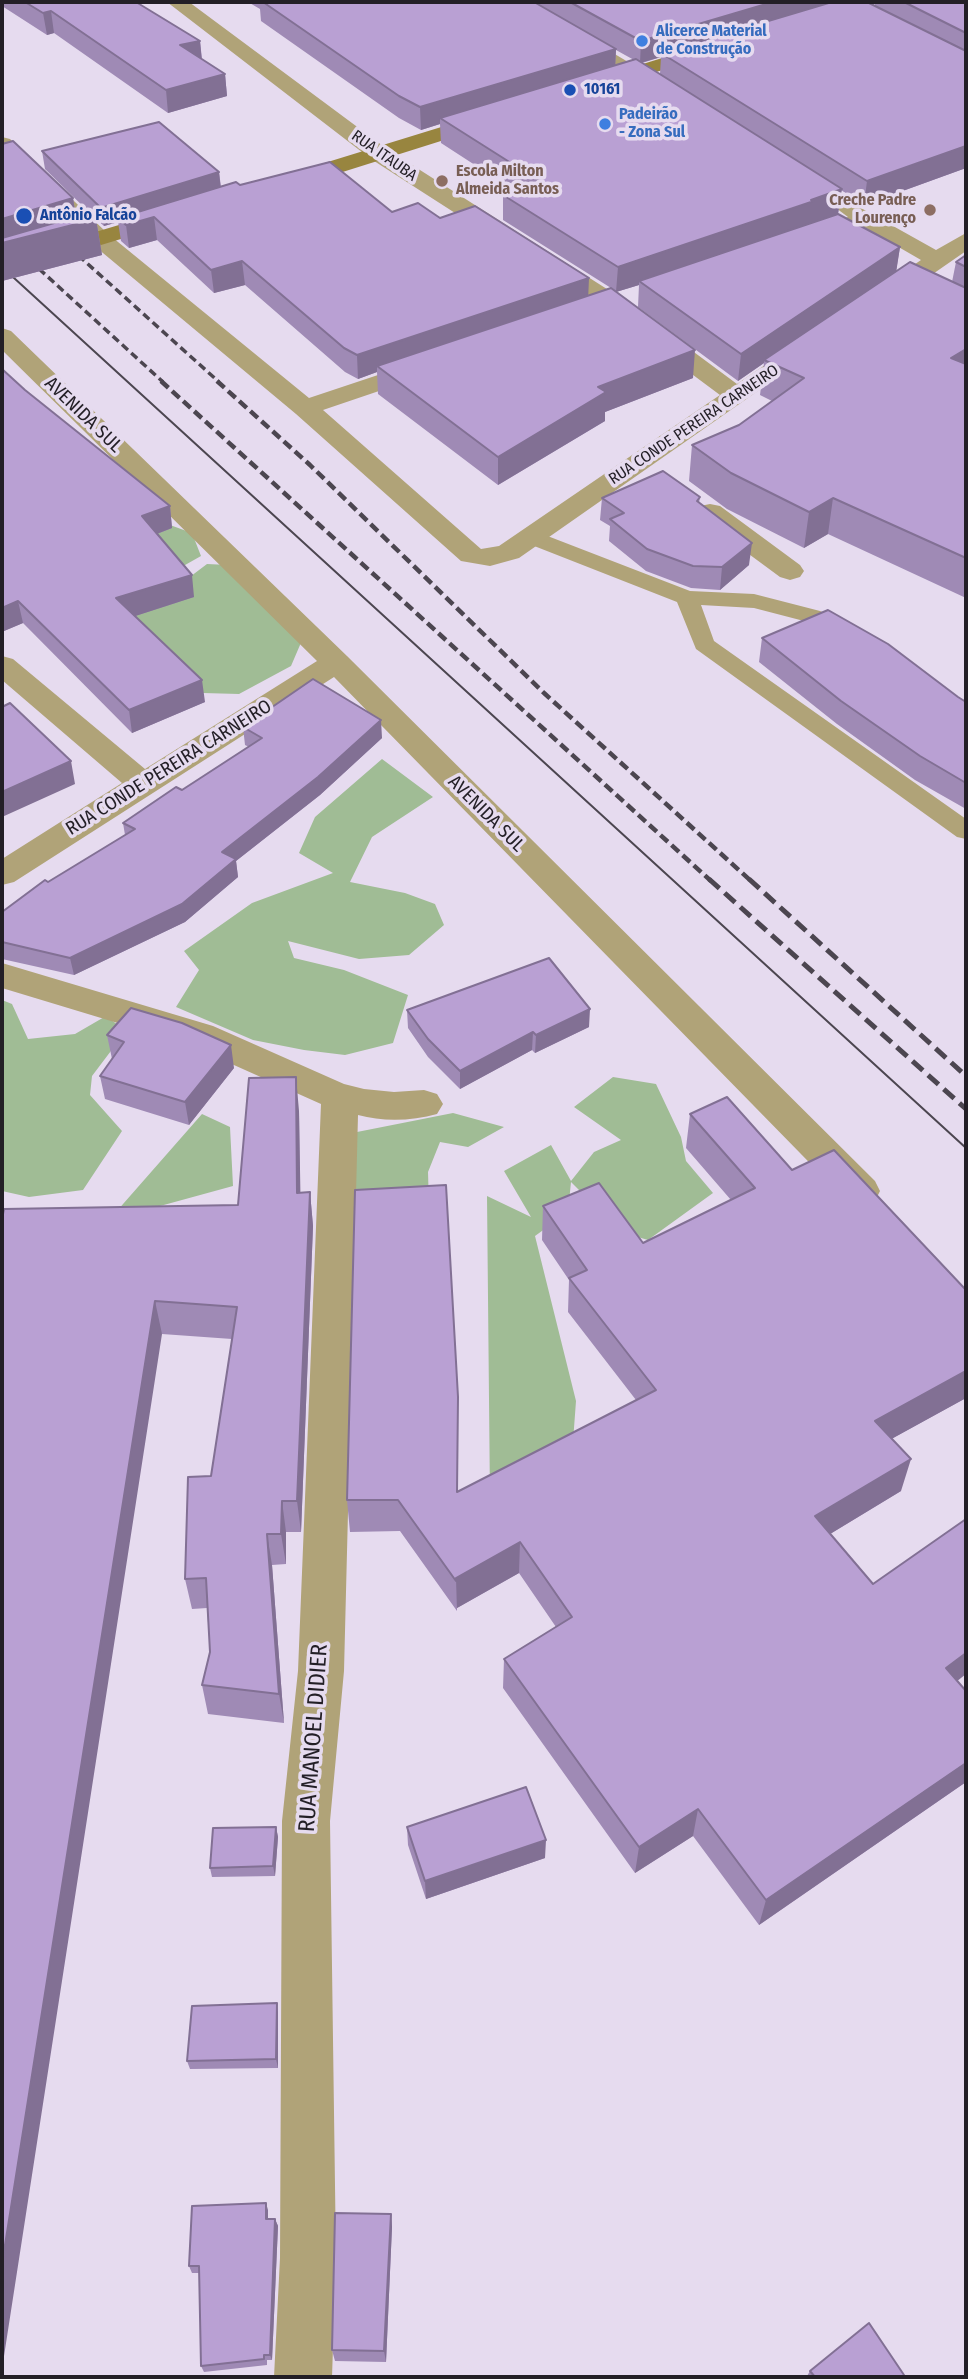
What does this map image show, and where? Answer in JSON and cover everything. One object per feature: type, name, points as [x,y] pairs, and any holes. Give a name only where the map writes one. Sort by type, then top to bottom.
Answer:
[{"type":"main road","points":[[584,88],[729,44]]},
{"type":"main road","points":[[272,186],[507,113]]},
{"type":"main road","points":[[2,268],[192,210]]},
{"type":"street","name":"RUA ITAUBA","points":[[177,2],[379,154],[612,303],[736,395]]},
{"type":"street","points":[[513,2],[682,101]]},
{"type":"street","points":[[2,144],[99,238],[305,408],[446,360]]},
{"type":"street","points":[[820,190],[937,260]]},
{"type":"street","points":[[777,248],[866,219]]},
{"type":"street","points":[[859,313],[914,289],[937,260],[966,240]]},
{"type":"street","points":[[587,312],[638,295]]},
{"type":"street","name":"RUA CONDE PEREIRA CARNEIRO","points":[[305,408],[471,555],[490,559],[509,552],[651,469],[736,395],[825,335]]},
{"type":"street","name":"AVENIDA SUL","points":[[2,336],[336,662],[880,1209]]},
{"type":"street","points":[[694,500],[790,571]]},
{"type":"street","name":"RUA CONDE PEREIRA CARNEIRO","points":[[2,874],[336,662]]},
{"type":"street","points":[[2,665],[144,785]]},
{"type":"street","points":[[2,975],[202,1035],[340,1098],[384,1107],[424,1104]]},
{"type":"street","name":"RUA MANOEL DIDIER","points":[[303,2377],[308,2258],[306,1821],[321,1671],[340,1098]]},
{"type":"lane","points":[[532,537],[687,598],[754,601],[812,616],[869,643]]},
{"type":"lane","points":[[687,598],[704,644],[966,831]]},
{"type":"green space","points":[[170,525],[192,533],[201,556],[178,569],[134,537]]},
{"type":"green space","points":[[207,564],[228,565],[303,638],[291,666],[239,694],[203,693],[118,618],[154,604]]},
{"type":"green space","points":[[382,759],[433,797],[372,837],[350,882],[405,893],[435,904],[444,925],[409,955],[359,959],[288,941],[294,958],[344,970],[408,995],[393,1043],[345,1055],[304,1050],[253,1040],[176,1007],[199,970],[184,951],[252,903],[333,873],[299,853],[315,817]]},
{"type":"green space","points":[[2,1000],[12,1004],[28,1039],[75,1034],[106,1016],[126,1031],[92,1076],[90,1095],[122,1131],[83,1190],[29,1197],[2,1191]]},
{"type":"green space","points":[[613,1077],[656,1084],[681,1137],[686,1161],[713,1193],[648,1240],[607,1228],[593,1204],[571,1182],[568,1212],[535,1236],[576,1401],[572,1455],[490,1500],[487,1196],[531,1217],[504,1171],[551,1145],[571,1181],[594,1152],[621,1140],[574,1107]]},
{"type":"green space","points":[[453,1113],[504,1127],[468,1147],[440,1142],[428,1172],[429,1206],[352,1206],[357,1132]]},
{"type":"green space","points":[[202,1114],[230,1127],[233,1186],[109,1220]]},
{"type":"building","points":[[25,2],[136,2],[200,41],[180,45],[225,74],[166,90],[51,11],[43,13]]},
{"type":"building","points":[[263,2],[534,2],[616,49],[420,107],[399,96]]},
{"type":"building","points":[[570,2],[773,2],[641,41]]},
{"type":"building","points":[[832,2],[867,2],[966,51],[966,146],[867,181],[661,53]]},
{"type":"building","points":[[904,2],[966,2],[966,33]]},
{"type":"building","points":[[636,59],[842,189],[811,200],[814,201],[618,267],[503,195],[541,182],[440,118]]},
{"type":"building","points":[[159,122],[219,172],[101,208],[42,151]]},
{"type":"building","points":[[13,141],[73,198],[2,219],[2,144]]},
{"type":"building","points":[[330,162],[392,212],[418,203],[440,218],[475,206],[589,278],[357,355],[344,348],[242,261],[211,270],[154,217],[126,225],[118,218],[236,182],[240,185]]},
{"type":"building","points":[[89,213],[96,219],[2,243],[2,238]]},
{"type":"building","points":[[838,214],[900,247],[741,354],[639,281]]},
{"type":"building","points":[[966,255],[966,267],[956,262]]},
{"type":"building","points":[[910,262],[966,288],[966,349],[951,358],[966,364],[966,558],[833,498],[809,512],[731,473],[692,445],[739,425],[804,378],[764,360]]},
{"type":"building","points":[[611,288],[695,350],[598,387],[606,392],[498,457],[377,366]]},
{"type":"building","points":[[2,369],[170,506],[142,516],[192,575],[116,598],[202,680],[129,710],[18,601],[2,608]]},
{"type":"building","points":[[663,471],[700,497],[697,501],[752,543],[722,567],[693,566],[647,549],[610,519],[624,513],[602,498]]},
{"type":"building","points":[[828,610],[888,644],[966,702],[966,783],[920,756],[841,701],[762,638]]},
{"type":"building","points":[[313,679],[381,720],[318,777],[222,852],[236,859],[182,904],[70,958],[2,942],[2,912],[45,880],[48,882],[135,829],[123,823],[176,787],[182,790],[262,738],[243,727]]},
{"type":"building","points":[[10,703],[71,761],[2,792],[2,707]]},
{"type":"building","points":[[549,958],[590,1009],[536,1035],[533,1032],[460,1071],[428,1039],[407,1010]]},
{"type":"building","points":[[131,1008],[182,1023],[231,1045],[185,1102],[100,1076],[124,1042],[107,1035]]},
{"type":"building","points":[[296,1077],[297,1193],[310,1192],[297,1501],[282,1501],[281,1534],[267,1534],[279,1694],[202,1685],[210,1652],[206,1578],[185,1579],[188,1477],[211,1476],[237,1307],[155,1301],[2,2264],[4,1209],[238,1205],[249,1078]]},
{"type":"building","points":[[727,1097],[792,1170],[834,1150],[966,1290],[966,1371],[875,1421],[911,1459],[815,1516],[873,1584],[966,1519],[966,1653],[946,1668],[966,1691],[966,1763],[766,1900],[698,1809],[639,1847],[504,1659],[572,1617],[520,1542],[456,1578],[456,1581],[398,1500],[347,1500],[355,1190],[446,1185],[458,1397],[457,1492],[656,1390],[569,1278],[587,1270],[543,1206],[599,1183],[643,1243],[755,1188],[690,1114]]},
{"type":"building","points":[[526,1787],[546,1840],[425,1881],[407,1827]]},
{"type":"building","points":[[276,1827],[273,1866],[210,1868],[213,1828]]},
{"type":"building","points":[[277,2003],[276,2059],[187,2061],[192,2006]]},
{"type":"building","points":[[266,2203],[266,2219],[275,2219],[270,2355],[264,2355],[264,2359],[201,2366],[199,2266],[189,2266],[192,2206]]},
{"type":"building","points":[[335,2213],[391,2214],[384,2351],[332,2350]]},
{"type":"building","points":[[869,2323],[904,2375],[902,2377],[815,2377],[810,2371]]},
{"type":"tram line","points":[[2,267],[966,1148]]},
{"type":"railway","points":[[2,235],[163,382]]},
{"type":"railway","points":[[69,247],[219,382]]},
{"type":"railway","points":[[161,381],[711,881]]},
{"type":"railway","points":[[217,381],[310,465],[544,693],[751,881]]},
{"type":"railway","points":[[709,879],[966,1109]]},
{"type":"railway","points":[[749,879],[966,1076]]},
{"type":"place","name":"Alicerce Material de Construção","points":[[642,41]]},
{"type":"place","name":"10161","points":[[570,90]]},
{"type":"place","name":"Padeirão - Zona Sul","points":[[605,124]]},
{"type":"place","name":"Escola Milton Almeida Santos","points":[[442,181]]},
{"type":"place","name":"Creche Padre Lourenço","points":[[930,210]]},
{"type":"place","name":"Antônio Falcão","points":[[24,216]]}]
